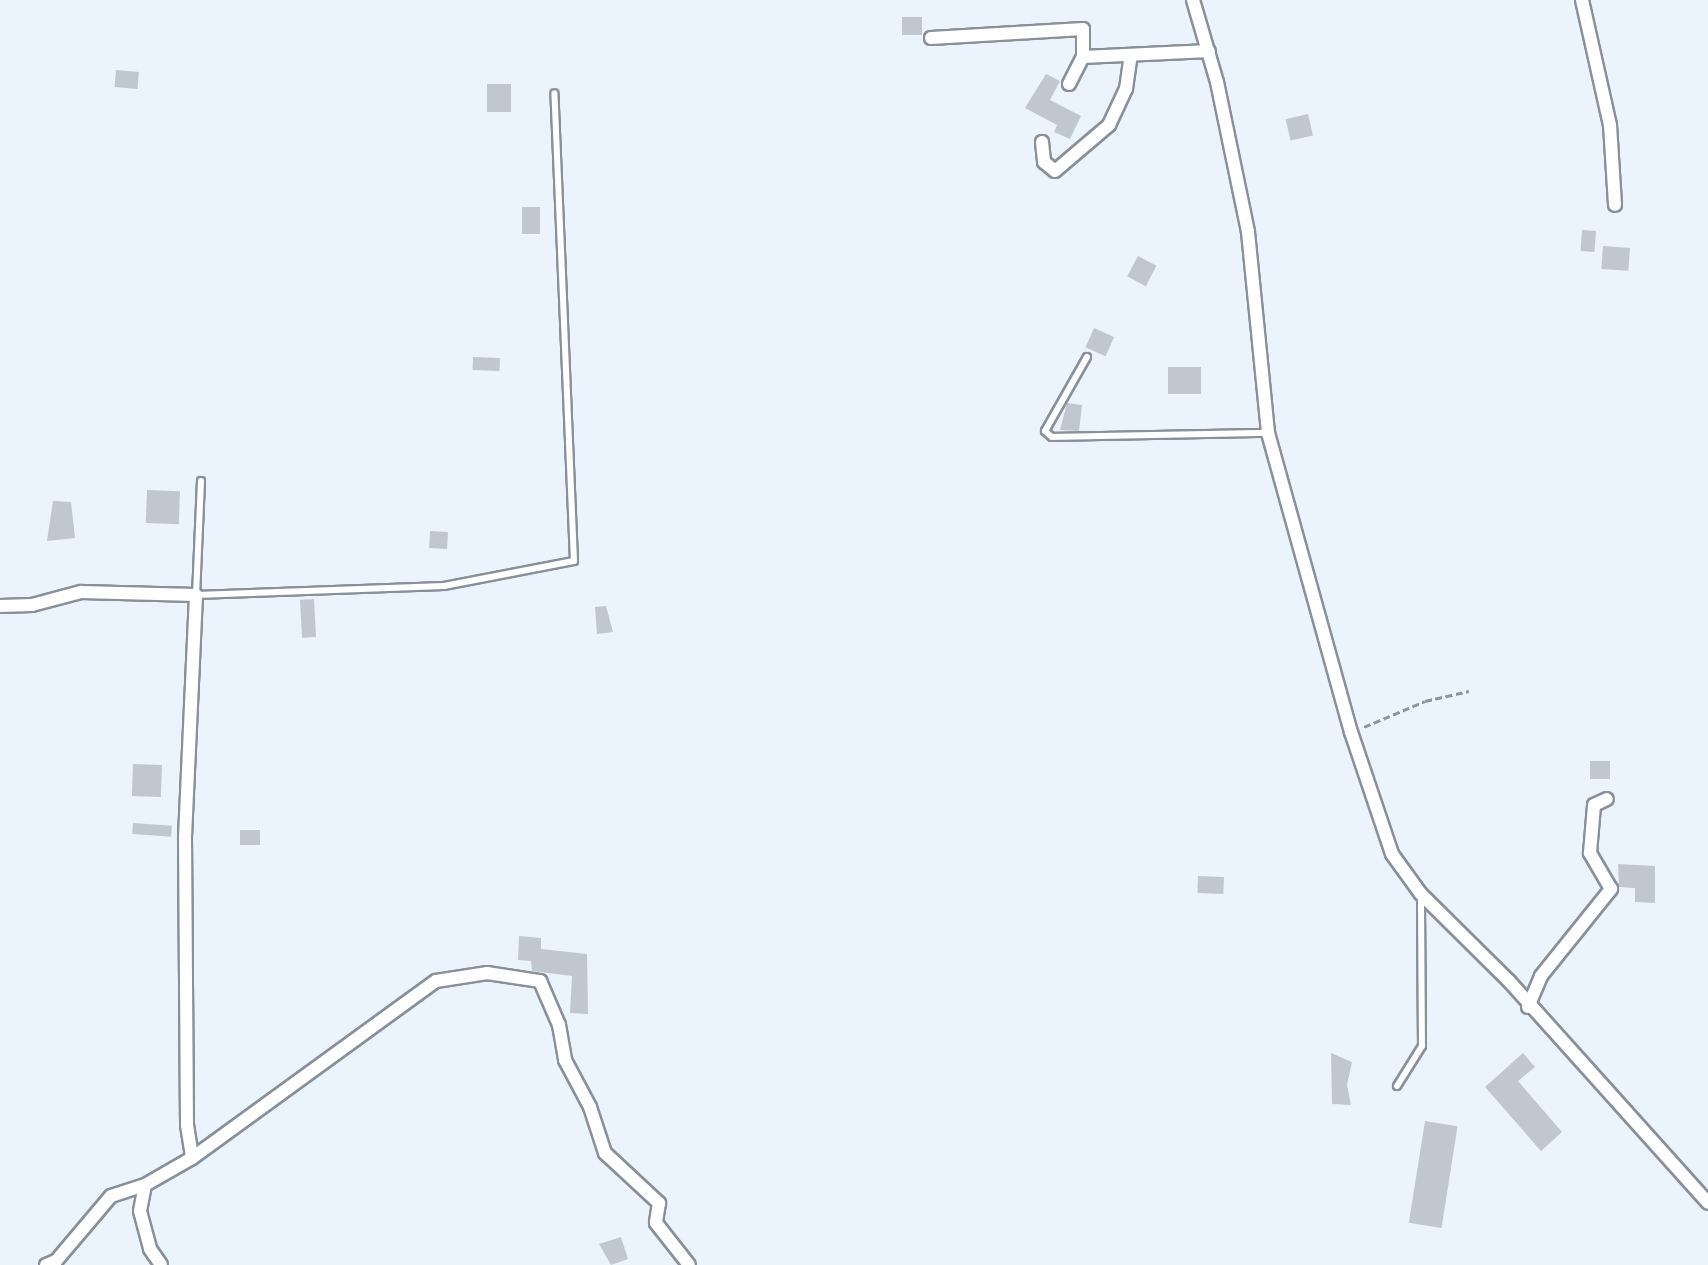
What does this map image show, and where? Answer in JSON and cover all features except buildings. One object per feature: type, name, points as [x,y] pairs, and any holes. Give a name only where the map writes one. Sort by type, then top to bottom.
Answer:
[{"type":"street","points":[[1193,0],[1209,51],[1248,232],[1268,433],[1352,732],[1392,854],[1421,894],[1509,981],[1528,1007],[1707,1198]]},
{"type":"street","points":[[1582,0],[1586,36],[1610,125],[1615,205]]},
{"type":"street","points":[[932,38],[1083,29],[1083,57],[1069,84]]},
{"type":"street","points":[[1083,57],[1209,51]]},
{"type":"street","points":[[1042,142],[1044,162],[1055,171],[1110,125],[1126,89],[1131,55]]},
{"type":"street","points":[[0,607],[32,605],[81,592],[196,595],[185,837],[187,1125],[192,1158]]},
{"type":"street","points":[[1528,1007],[1541,976],[1611,889],[1590,853],[1594,805],[1607,799]]},
{"type":"street","points":[[46,1265],[56,1261],[111,1196],[145,1185],[192,1158],[436,981],[487,973],[540,981],[559,1025],[565,1060],[590,1107],[605,1153],[659,1203],[656,1223],[689,1265]]},
{"type":"street","points":[[145,1185],[140,1211],[150,1249],[161,1265]]},
{"type":"lane","points":[[201,481],[196,595],[444,586],[574,561],[554,93]]},
{"type":"lane","points":[[1087,357],[1045,431],[1052,437],[1268,433]]},
{"type":"lane","points":[[1397,1086],[1422,1046],[1421,894]]},
{"type":"path","points":[[1352,732],[1426,701],[1469,691]]}]
